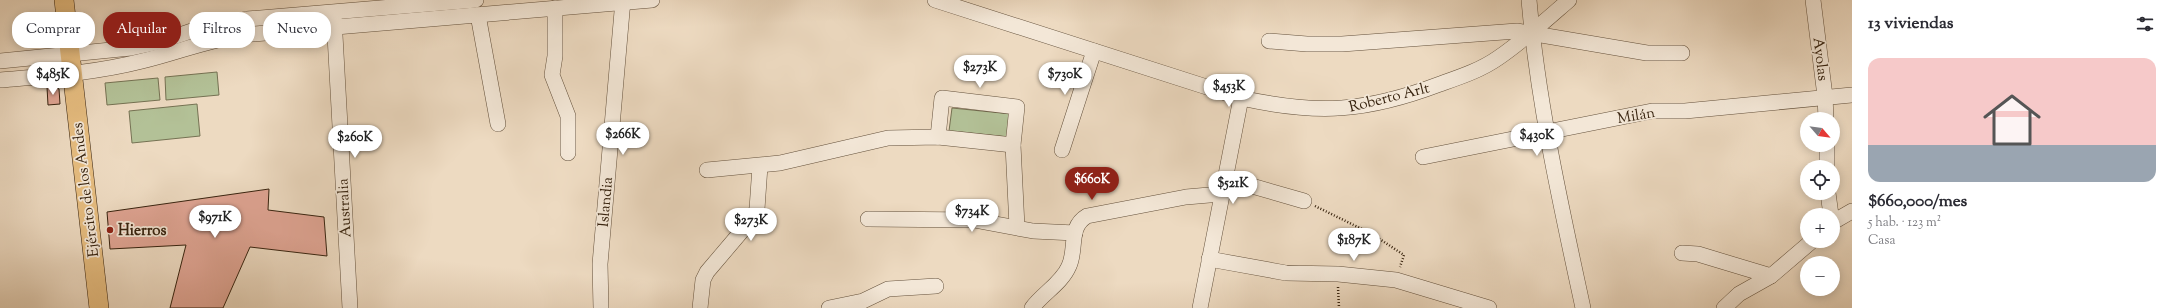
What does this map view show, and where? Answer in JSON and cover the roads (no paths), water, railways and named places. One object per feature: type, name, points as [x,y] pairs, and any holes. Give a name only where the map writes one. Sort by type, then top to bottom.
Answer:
[{"type":"main road","name":"Ejército de los Andes","points":[[64,0],[71,74],[99,308]]},
{"type":"street","points":[[0,61],[131,48],[226,21],[334,12],[477,7],[555,8],[623,1],[652,0]]},
{"type":"street","name":"Roberto Arlt","points":[[935,0],[1241,98],[1273,105],[1310,109],[1347,109],[1368,106],[1420,92],[1480,68],[1497,59],[1532,32],[1569,0]]},
{"type":"street","points":[[1529,0],[1546,133],[1583,308]]},
{"type":"street","name":"Ayolas","points":[[1813,0],[1826,112]]},
{"type":"street","name":"Islandia","points":[[601,308],[600,264],[623,1]]},
{"type":"street","points":[[0,80],[71,74],[144,61],[224,38],[334,27],[477,7]]},
{"type":"street","points":[[477,7],[498,124]]},
{"type":"street","points":[[555,8],[555,56],[552,74],[568,116],[568,153]]},
{"type":"street","name":"Australia","points":[[334,12],[350,308]]},
{"type":"street","points":[[1269,40],[1306,44],[1342,44],[1517,31],[1532,32],[1554,38],[1647,53],[1682,53]]},
{"type":"street","points":[[1062,150],[1094,51]]},
{"type":"street","name":"Milán","points":[[1423,157],[1652,111],[1685,111],[1825,96],[1852,95]]},
{"type":"street","points":[[938,137],[942,98],[1017,107],[1013,145],[1017,227]]},
{"type":"street","points":[[1200,308],[1224,178],[1241,98]]},
{"type":"street","points":[[707,170],[760,166],[888,138],[938,137],[1013,145]]},
{"type":"street","points":[[700,308],[703,280],[707,272],[748,226],[757,209],[760,166]]},
{"type":"street","points":[[1224,178],[1304,200]]},
{"type":"street","points":[[1032,308],[1039,299],[1062,277],[1070,266],[1078,223],[1087,216],[1186,197],[1221,194]]},
{"type":"street","points":[[1840,216],[1852,211]]},
{"type":"street","points":[[868,219],[974,220],[1033,231],[1075,233]]},
{"type":"street","points":[[1724,308],[1739,294],[1771,276],[1804,248]]},
{"type":"street","points":[[1682,253],[1698,254],[1771,276]]},
{"type":"street","points":[[1209,258],[1286,272],[1338,274],[1396,280],[1489,308]]},
{"type":"street","points":[[829,308],[863,301],[888,289],[936,286]]},
{"type":"place","name":"Hierros","points":[[110,230]]}]
